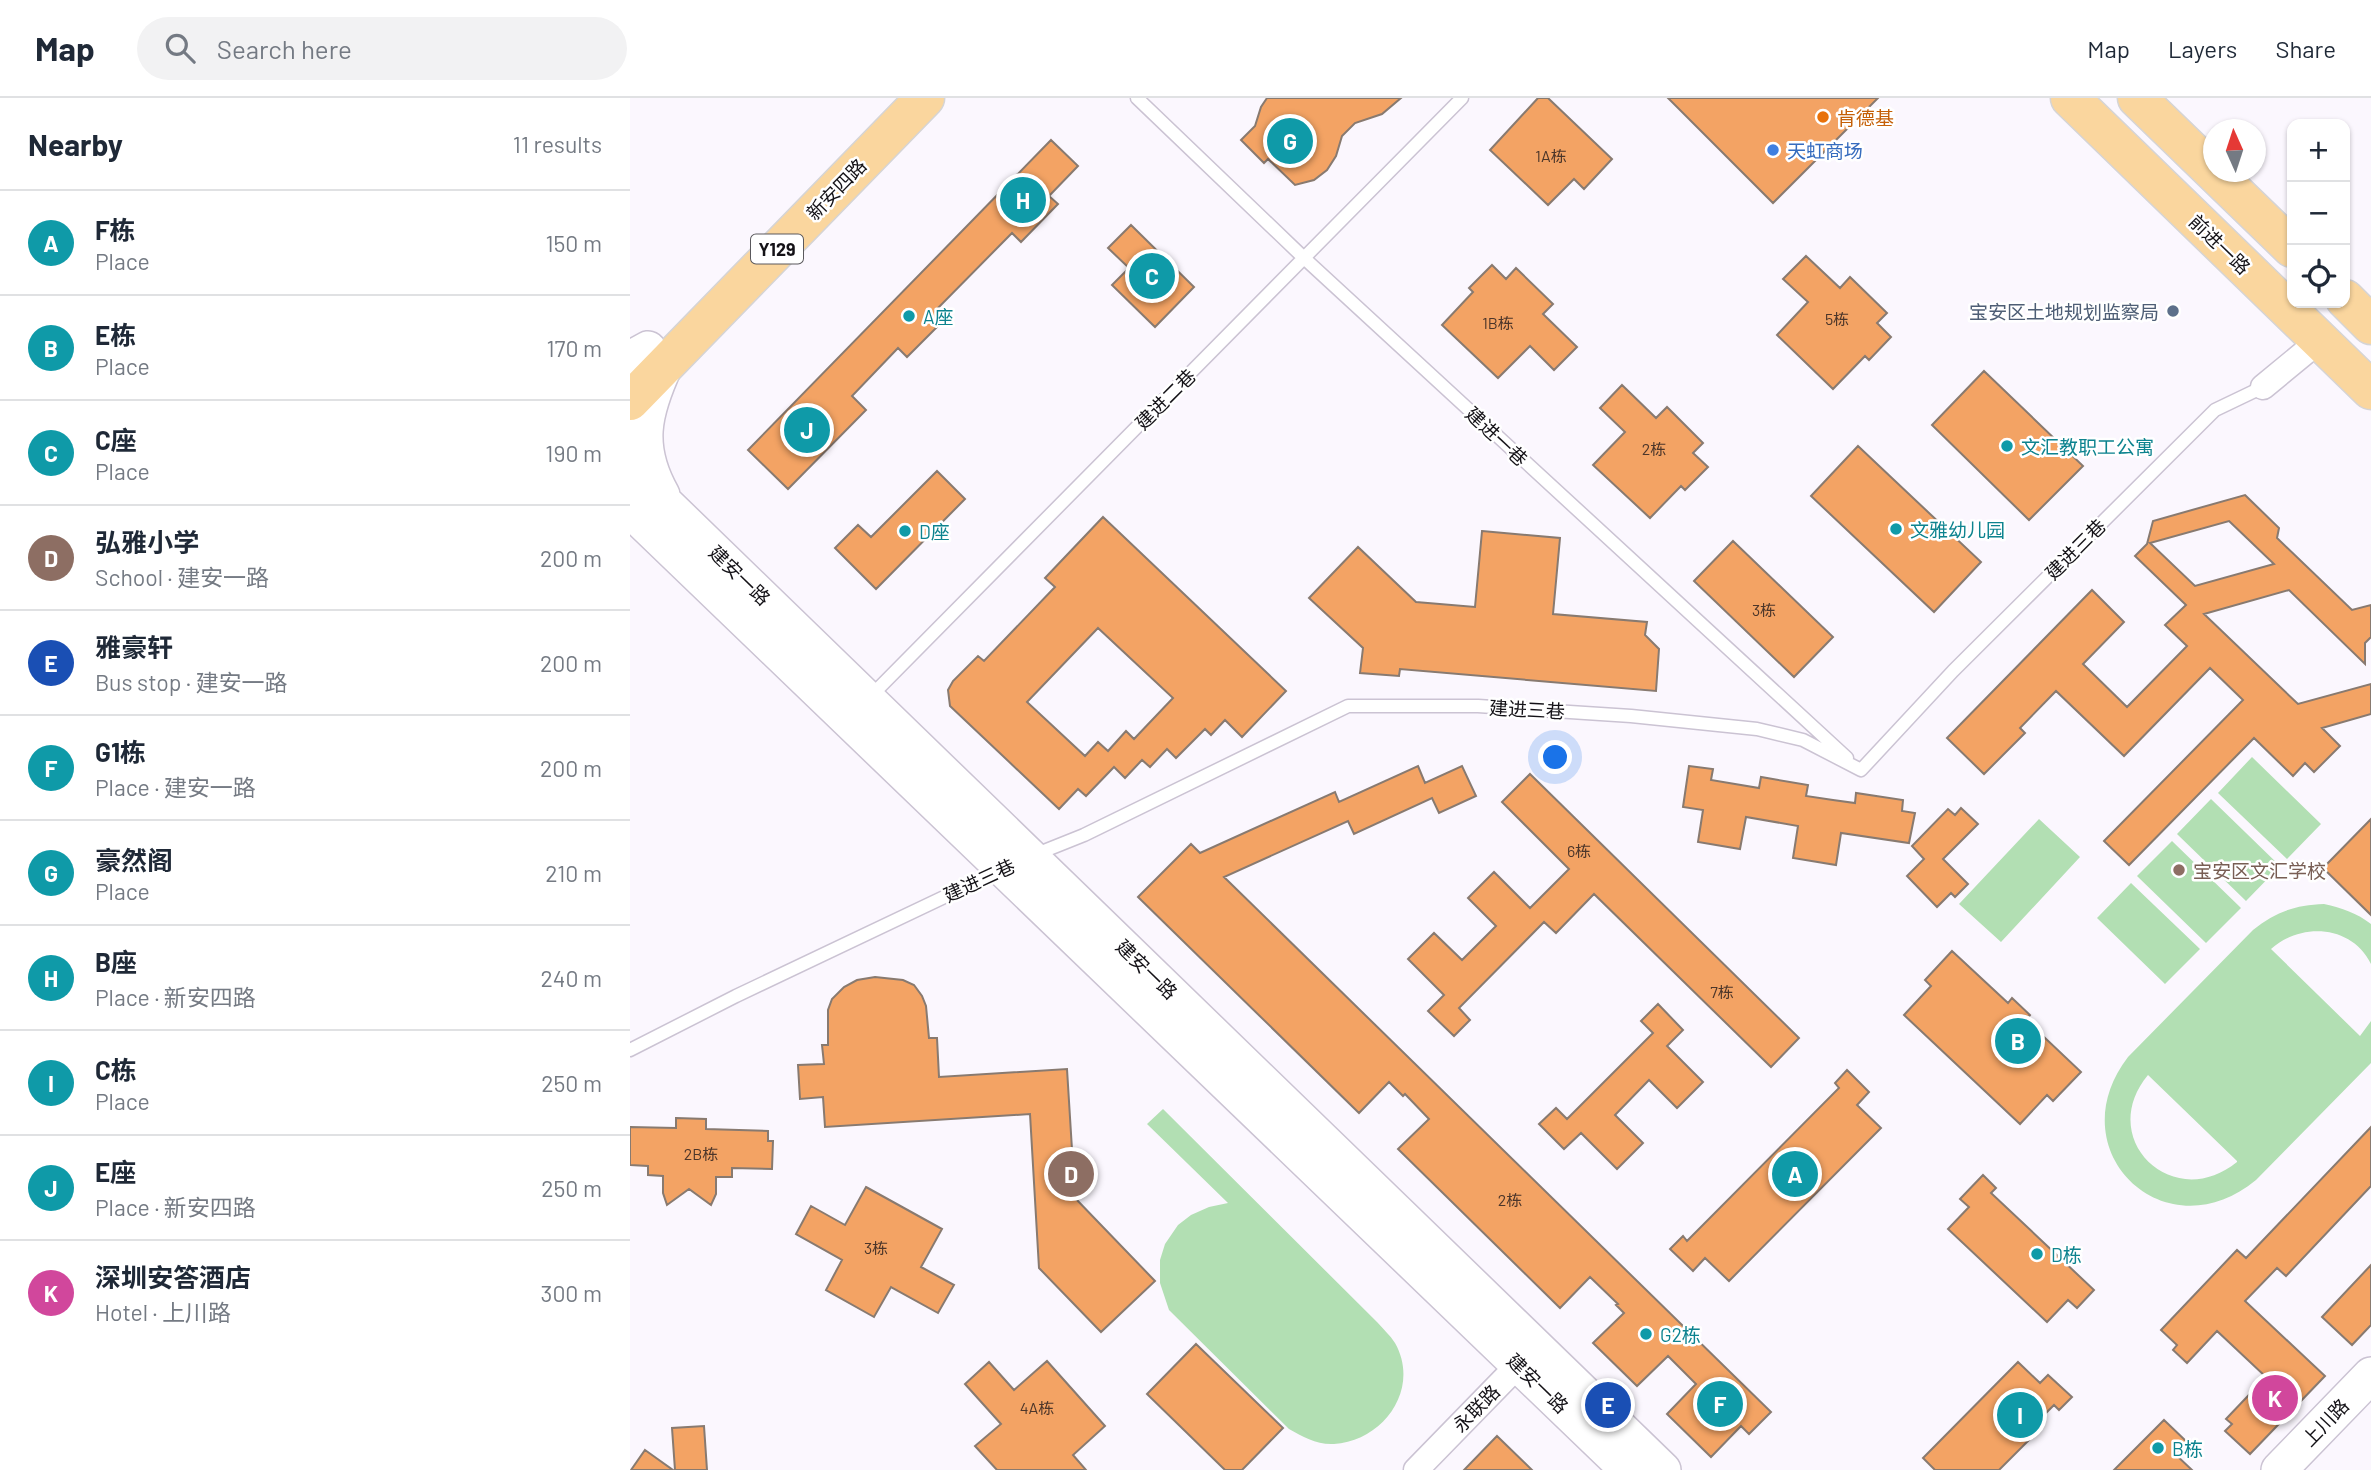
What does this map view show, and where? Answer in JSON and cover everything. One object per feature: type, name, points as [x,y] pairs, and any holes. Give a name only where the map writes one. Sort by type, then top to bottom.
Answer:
[{"type":"main road","name":"新安四路","points":[[630,401],[643,360],[892,98]]},
{"type":"main road","name":"新安四路","points":[[643,360],[925,98]]},
{"type":"main road","name":"前进一路","points":[[2070,98],[2371,390]]},
{"type":"main road","points":[[2137,98],[2289,245]]},
{"type":"main road","points":[[2350,304],[2371,325]]},
{"type":"main road","points":[[643,360],[651,395],[645,425],[648,464],[669,507]]},
{"type":"main road","name":"建安一路","points":[[630,469],[867,699],[1016,862]]},
{"type":"main road","name":"建安一路","points":[[630,510],[1016,862],[1527,1355],[1663,1470]]},
{"type":"main road","points":[[630,520],[667,545]]},
{"type":"main road","name":"建安一路","points":[[1527,1355],[1628,1470]]},
{"type":"main road","name":"上川路","points":[[2279,1470],[2371,1375]]},
{"type":"main road","name":"上川路","points":[[2311,1470],[2371,1408]]},
{"type":"street","name":"建进三巷","points":[[2263,387],[2320,340]]},
{"type":"street","name":"永联路","points":[[1416,1470],[1527,1355]]},
{"type":"lane","name":"建进一巷","points":[[1138,98],[1304,258],[1861,770]]},
{"type":"lane","name":"建进二巷","points":[[867,699],[1462,98]]},
{"type":"lane","name":"建进三巷","points":[[630,1050],[736,996],[1016,862],[1084,835],[1348,706],[1492,707],[1631,716],[1757,729],[1803,740],[1861,770],[1952,671],[2215,410],[2263,387]]},
{"type":"green space","points":[[2252,757],[2321,824],[2287,859],[2218,793]]},
{"type":"green space","points":[[2211,799],[2280,866],[2246,901],[2177,834]]},
{"type":"green space","points":[[2039,819],[2080,857],[2001,942],[1959,904]]},
{"type":"green space","points":[[2172,841],[2241,908],[2206,943],[2137,876]]},
{"type":"green space","points":[[2131,883],[2200,949],[2165,984],[2097,918]]},
{"type":"green space","points":[[2324,904],[2343,909],[2371,924],[2371,964],[2352,941],[2325,932],[2297,934],[2271,949],[2360,1036],[2371,1021],[2371,1063],[2256,1180],[2222,1200],[2188,1206],[2157,1199],[2131,1182],[2113,1157],[2105,1126],[2109,1092],[2128,1057],[2253,930],[2277,914]],"holes":[[[2148,1075],[2237,1161],[2213,1176],[2189,1179],[2167,1174],[2149,1162],[2136,1144],[2131,1123],[2134,1099]]]},
{"type":"green space","points":[[1163,1109],[1395,1343],[1402,1360],[1400,1394],[1393,1410],[1382,1423],[1368,1433],[1352,1441],[1328,1444],[1310,1440],[1289,1429],[1169,1310],[1160,1283],[1160,1260],[1165,1244],[1178,1225],[1191,1215],[1228,1203],[1147,1124]]},
{"type":"building","points":[[1267,98],[1401,98],[1382,114],[1355,123],[1342,136],[1336,156],[1327,170],[1314,180],[1295,185],[1268,159],[1264,163],[1241,140],[1255,126]]},
{"type":"building","points":[[1538,98],[1548,98],[1612,159],[1584,189],[1574,179],[1548,205],[1490,150]]},
{"type":"building","name":"天虹商场","points":[[1668,98],[1878,98],[1773,203]]},
{"type":"building","points":[[1051,140],[1078,166],[1049,196],[1058,204],[1021,242],[1012,233],[935,311],[944,320],[907,357],[898,348],[852,396],[866,410],[788,489],[748,450]]},
{"type":"building","points":[[1131,225],[1194,287],[1155,327],[1112,285],[1129,268],[1108,248]]},
{"type":"building","points":[[1806,256],[1840,288],[1850,277],[1887,313],[1877,323],[1891,337],[1869,360],[1865,356],[1833,389],[1777,335],[1808,302],[1783,279]]},
{"type":"building","points":[[1492,265],[1506,279],[1516,268],[1553,304],[1543,314],[1577,347],[1554,370],[1530,346],[1498,378],[1442,325],[1473,292],[1469,288]]},
{"type":"building","name":"文汇教职工公寓","points":[[1984,371],[2083,466],[2029,520],[1932,425]]},
{"type":"building","points":[[1622,385],[1656,418],[1667,407],[1703,443],[1693,453],[1708,467],[1685,490],[1681,486],[1650,518],[1593,465],[1625,432],[1600,408]]},
{"type":"building","name":"文雅幼儿园","points":[[1858,446],[1981,562],[1934,612],[1811,496]]},
{"type":"building","name":"D座","points":[[937,471],[965,499],[876,589],[835,548],[858,525],[871,537]]},
{"type":"building","points":[[2245,495],[2279,528],[2277,538],[2352,610],[2371,605],[2371,637],[2365,643],[2365,664],[2289,590],[2204,614],[2298,704],[2371,684],[2371,714],[2322,728],[2340,746],[2314,772],[2305,763],[2293,776],[2254,738],[2129,865],[2104,841],[2243,700],[2210,668],[2124,756],[2056,691],[2020,728],[2025,733],[1984,774],[1947,738],[2092,590],[2124,622],[2083,664],[2127,707],[2187,646],[2165,625],[2186,605],[2135,556],[2147,544],[2153,521]],"holes":[[[2229,521],[2274,564],[2195,586],[2150,543]]]},
{"type":"building","points":[[1103,517],[1286,691],[1242,737],[1225,720],[1211,735],[1205,729],[1176,758],[1167,749],[1150,767],[1142,760],[1125,778],[1114,767],[1086,796],[1078,789],[1059,809],[950,706],[948,690],[953,681],[978,656],[984,661],[1055,587],[1045,578]],"holes":[[[1098,628],[1173,698],[1134,739],[1126,731],[1108,751],[1098,742],[1085,756],[1027,702]]]},
{"type":"building","points":[[1482,531],[1560,538],[1553,614],[1647,622],[1645,635],[1659,649],[1656,691],[1400,669],[1399,676],[1360,673],[1363,648],[1309,598],[1358,547],[1416,602],[1475,607]]},
{"type":"building","points":[[1733,541],[1833,637],[1794,677],[1694,581]]},
{"type":"building","points":[[1418,766],[1425,783],[1462,766],[1476,796],[1439,813],[1432,798],[1354,834],[1348,821],[1224,877],[1771,1412],[1749,1434],[1741,1426],[1711,1457],[1667,1414],[1696,1384],[1668,1356],[1637,1386],[1593,1343],[1624,1313],[1616,1305],[1618,1304],[1590,1277],[1560,1308],[1398,1149],[1429,1119],[1405,1094],[1403,1096],[1389,1082],[1359,1113],[1138,897],[1191,844],[1200,853],[1335,792],[1339,802]]},
{"type":"building","points":[[1689,766],[1713,769],[1711,780],[1759,788],[1761,777],[1808,785],[1806,796],[1855,803],[1856,793],[1903,800],[1902,811],[1915,813],[1909,843],[1841,833],[1836,865],[1793,858],[1798,826],[1746,817],[1740,849],[1698,842],[1703,810],[1683,807]]},
{"type":"building","points":[[1530,774],[1799,1038],[1771,1067],[1594,894],[1556,933],[1544,922],[1459,1008],[1470,1020],[1454,1036],[1428,1011],[1444,995],[1408,959],[1434,933],[1462,960],[1496,926],[1468,898],[1494,872],[1530,908],[1569,869],[1502,802]]},
{"type":"building","points":[[1961,808],[1978,824],[1943,859],[1968,884],[1955,897],[1951,893],[1937,907],[1907,876],[1924,859],[1912,846],[1948,809],[1955,815]]},
{"type":"building","points":[[2371,819],[2371,915],[2323,868]]},
{"type":"building","points":[[1952,951],[2008,1003],[2012,998],[2030,1015],[2026,1020],[2081,1072],[2053,1101],[2047,1095],[2020,1124],[1904,1015],[1931,986],[1925,980]]},
{"type":"building","points":[[875,977],[903,980],[914,985],[922,996],[926,1006],[929,1038],[937,1038],[939,1077],[1067,1069],[1075,1198],[1155,1281],[1101,1332],[1039,1268],[1030,1114],[825,1127],[823,1097],[800,1099],[798,1065],[824,1064],[822,1045],[828,1045],[828,1010],[832,999],[844,987],[857,980]]},
{"type":"building","points":[[1658,1004],[1683,1030],[1667,1046],[1703,1082],[1677,1108],[1649,1080],[1615,1115],[1643,1143],[1617,1169],[1581,1133],[1564,1149],[1539,1124],[1556,1108],[1567,1119],[1653,1033],[1641,1021]]},
{"type":"building","points":[[1847,1070],[1869,1092],[1857,1105],[1881,1128],[1729,1281],[1705,1258],[1693,1271],[1670,1249],[1683,1236],[1687,1241],[1839,1088],[1835,1083]]},
{"type":"building","points":[[676,1118],[706,1119],[706,1129],[768,1131],[768,1141],[773,1141],[772,1169],[732,1168],[732,1177],[716,1177],[716,1194],[711,1205],[689,1189],[667,1205],[663,1193],[663,1176],[648,1175],[648,1166],[630,1165],[630,1127],[676,1128]]},
{"type":"building","points":[[2371,1127],[2371,1186],[2286,1276],[2277,1268],[2245,1301],[2325,1376],[2250,1454],[2225,1431],[2232,1424],[2226,1419],[2266,1377],[2217,1331],[2187,1363],[2173,1350],[2177,1345],[2161,1330],[2237,1250],[2246,1258]]},
{"type":"building","name":"D栋","points":[[1983,1175],[1996,1188],[1991,1193],[2094,1290],[2077,1308],[2068,1300],[2047,1322],[1948,1229],[1969,1207],[1960,1199]]},
{"type":"building","points":[[866,1187],[942,1229],[921,1267],[954,1285],[938,1313],[891,1287],[874,1317],[826,1290],[842,1260],[796,1234],[811,1206],[845,1225]]},
{"type":"building","points":[[2371,1265],[2371,1325],[2352,1345],[2322,1317]]},
{"type":"building","points":[[1196,1344],[1283,1428],[1242,1470],[1225,1470],[1147,1394]]},
{"type":"building","points":[[1047,1361],[1105,1426],[1073,1455],[1086,1470],[997,1470],[975,1446],[1001,1424],[965,1384],[989,1362],[1014,1390]]},
{"type":"building","points":[[2018,1362],[2040,1383],[2048,1375],[2072,1397],[2059,1410],[2054,1405],[2024,1435],[2029,1440],[1999,1470],[1935,1470],[1923,1458]]},
{"type":"building","name":"B栋","points":[[2164,1420],[2187,1442],[2175,1454],[2192,1470],[2114,1470]]},
{"type":"building","points":[[704,1426],[707,1470],[675,1470],[672,1428]]},
{"type":"building","points":[[1497,1436],[1532,1470],[1464,1470]]},
{"type":"building","points":[[645,1450],[673,1470],[631,1470]]},
{"type":"place","name":"肯德基","points":[[1823,117]]},
{"type":"place","name":"豪然阁","points":[[1290,141]]},
{"type":"place","name":"天虹商场","points":[[1773,150]]},
{"type":"place","name":"B座","points":[[1023,200]]},
{"type":"place","name":"C座","points":[[1152,276]]},
{"type":"place","name":"宝安区土地规划监察局","points":[[2173,311]]},
{"type":"place","name":"A座","points":[[909,316]]},
{"type":"place","name":"E座","points":[[807,430]]},
{"type":"place","name":"文汇教职工公寓","points":[[2007,446]]},
{"type":"place","name":"文雅幼儿园","points":[[1896,529]]},
{"type":"place","name":"D座","points":[[905,531]]},
{"type":"place","name":"宝安区文汇学校","points":[[2179,870]]},
{"type":"place","name":"E栋","points":[[2018,1041]]},
{"type":"place","name":"弘雅小学","points":[[1071,1174]]},
{"type":"place","name":"F栋","points":[[1795,1174]]},
{"type":"place","name":"D栋","points":[[2037,1254]]},
{"type":"place","name":"G2栋","points":[[1646,1334]]},
{"type":"place","name":"深圳安答酒店","points":[[2275,1398]]},
{"type":"place","name":"G1栋","points":[[1720,1404]]},
{"type":"place","name":"雅豪轩","points":[[1608,1405]]},
{"type":"place","name":"C栋","points":[[2020,1415]]},
{"type":"place","name":"B栋","points":[[2158,1448]]}]
